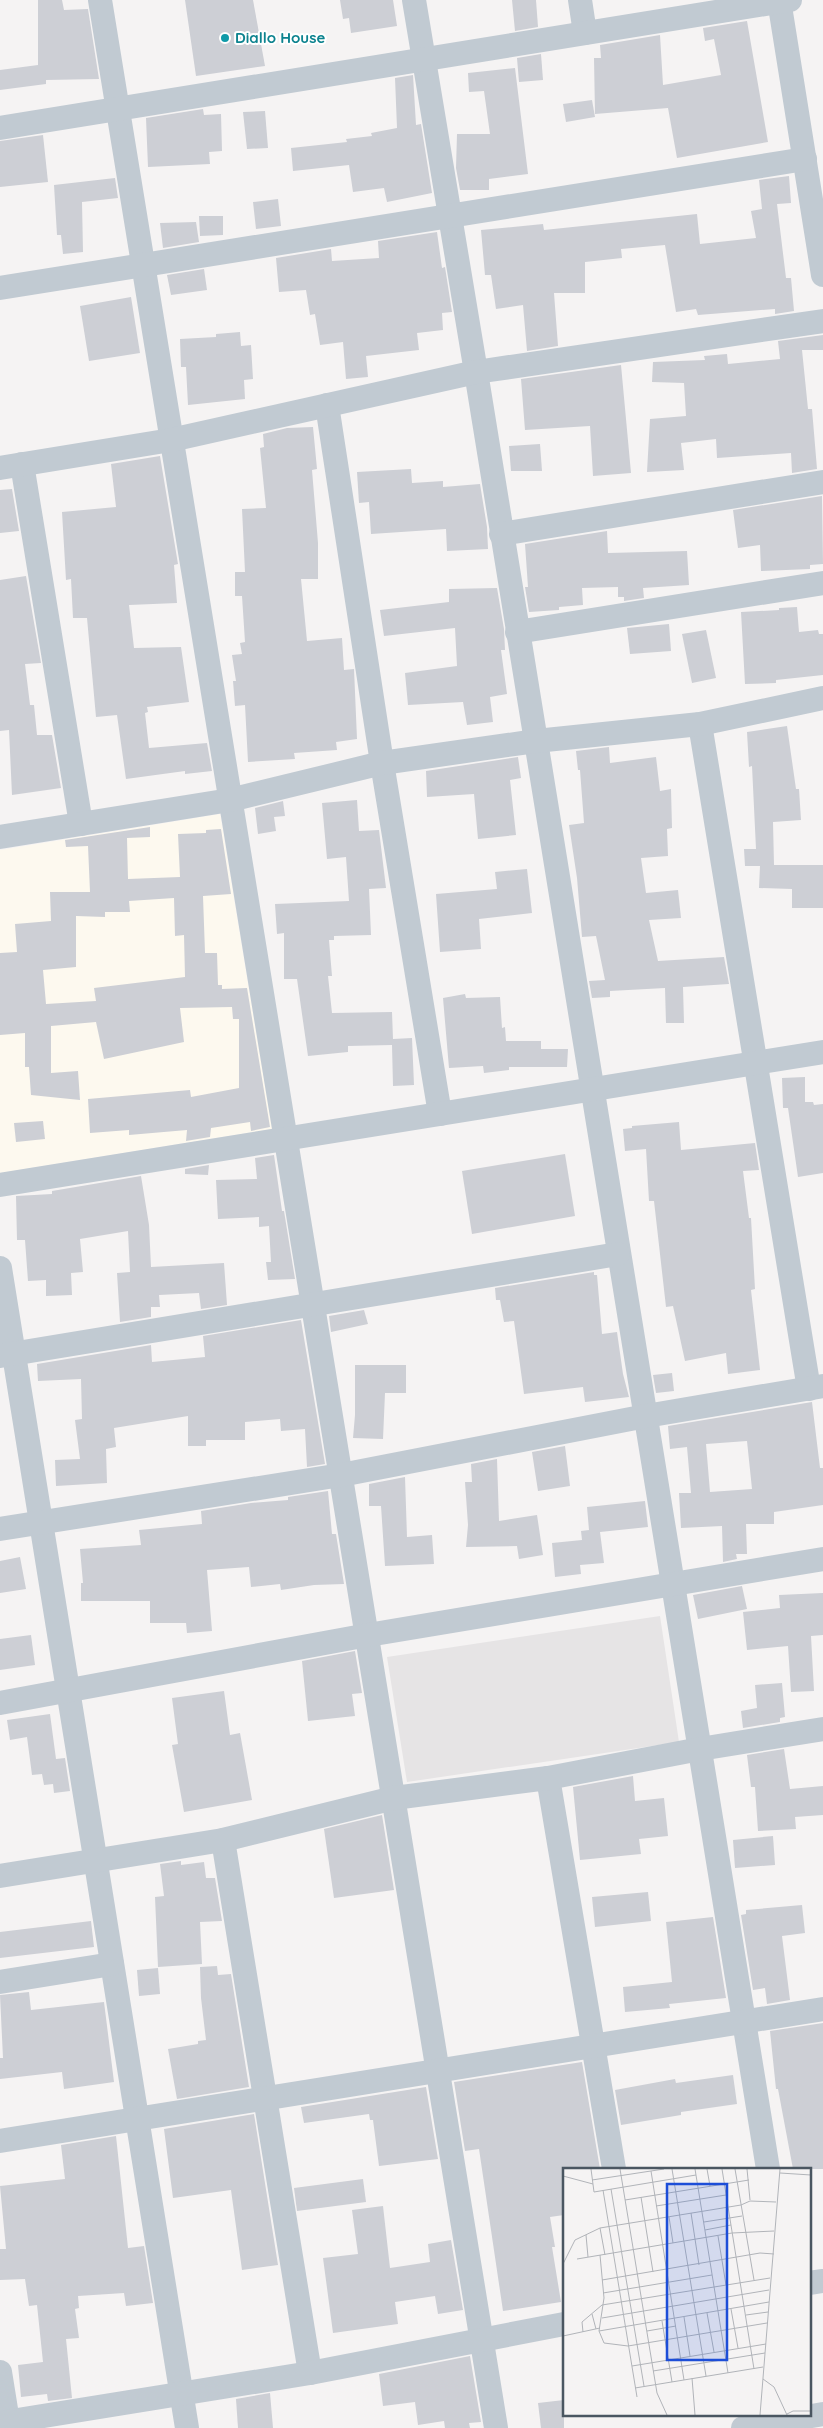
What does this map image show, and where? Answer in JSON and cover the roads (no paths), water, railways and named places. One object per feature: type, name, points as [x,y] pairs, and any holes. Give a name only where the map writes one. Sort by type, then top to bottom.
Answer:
[{"type":"street","points":[[100,0],[496,2428]]},
{"type":"street","points":[[414,0],[768,2168]]},
{"type":"street","points":[[580,0],[585,33]]},
{"type":"street","points":[[0,128],[783,1],[823,275]]},
{"type":"street","points":[[0,288],[805,159]]},
{"type":"street","points":[[81,824],[11,466],[172,440],[476,372],[823,320]]},
{"type":"street","points":[[327,405],[382,763],[440,1114]]},
{"type":"street","points":[[501,534],[823,482]]},
{"type":"street","points":[[517,632],[823,583]]},
{"type":"street","points":[[0,837],[230,800],[382,763],[536,741],[700,724],[823,698]]},
{"type":"street","points":[[0,1529],[341,1475],[646,1416],[816,1388],[755,1063],[700,724]]},
{"type":"street","points":[[0,1185],[823,1052]]},
{"type":"street","points":[[7,1354],[618,1254]]},
{"type":"street","points":[[0,1268],[7,1354],[41,1523],[186,2428]]},
{"type":"street","points":[[0,1703],[68,1692],[368,1634],[823,1559]]},
{"type":"street","points":[[0,1876],[223,1840],[394,1798],[548,1778],[700,1749],[823,1729]]},
{"type":"street","points":[[548,1778],[614,2168]]},
{"type":"street","points":[[223,1840],[310,2373]]},
{"type":"street","points":[[0,1982],[112,1964]]},
{"type":"street","points":[[0,2141],[823,2009]]},
{"type":"street","points":[[810,2283],[823,2281]]},
{"type":"street","points":[[0,2372],[6,2424],[310,2373],[563,2324]]},
{"type":"street","points":[[743,2428],[813,2418]]},
{"type":"place","name":"Diallo House","points":[[225,38]]}]
